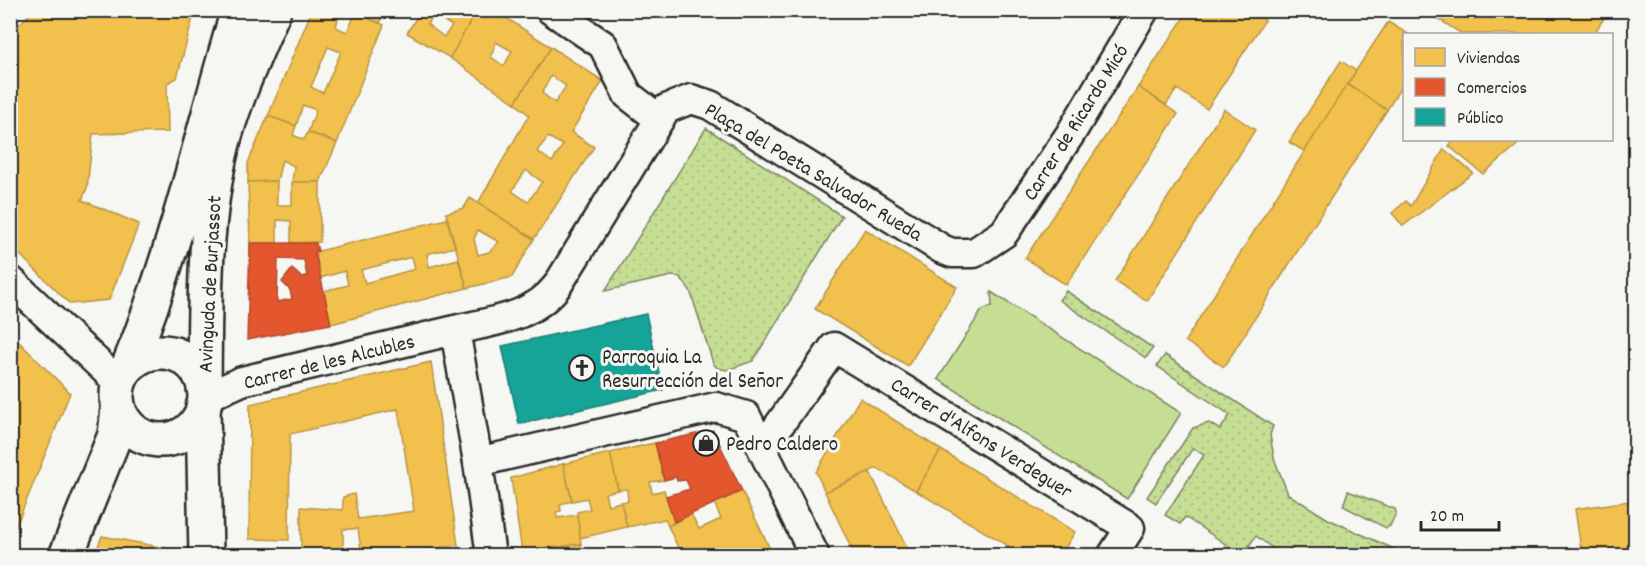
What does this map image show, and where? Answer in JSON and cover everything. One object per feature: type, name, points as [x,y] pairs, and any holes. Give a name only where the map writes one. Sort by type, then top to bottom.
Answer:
[{"type":"main road","name":"Avinguda de Burjassot","points":[[66,555],[115,435],[122,385],[174,241],[197,149],[238,10]]},
{"type":"main road","name":"Avinguda de Burjassot","points":[[206,555],[204,398],[207,245],[213,194],[223,146],[234,109],[274,10]]},
{"type":"main road","points":[[162,351],[191,364],[204,398],[188,430],[176,437],[161,440],[147,437],[133,430],[122,385],[147,354],[162,351]]},
{"type":"street","points":[[551,10],[603,45],[628,95],[659,119]]},
{"type":"street","name":"Carrer de Ricardo Micó","points":[[1004,233],[1071,133],[1144,10]]},
{"type":"street","name":"Plaça del Poeta Salvador Rueda","points":[[456,330],[513,317],[544,302],[557,286],[666,109],[678,102],[691,99],[710,105],[952,253],[974,253],[1004,233]]},
{"type":"street","points":[[10,280],[122,385]]},
{"type":"street","points":[[456,330],[491,555]]},
{"type":"street","name":"Carrer de les Alcubles","points":[[204,398],[242,381],[456,330]]},
{"type":"street","name":"Carrer d'Alfons Verdeguer","points":[[763,448],[834,347],[1130,528],[1112,555]]},
{"type":"street","points":[[478,462],[716,407],[746,416],[815,555]]},
{"type":"green space","points":[[706,128],[842,216],[753,361],[727,370],[717,368],[713,363],[690,290],[680,277],[672,276],[605,291]]},
{"type":"green space","points":[[1066,291],[1153,348],[1146,358],[1059,300]]},
{"type":"green space","points":[[991,292],[1181,413],[1127,499],[938,379],[982,310],[992,306]]},
{"type":"green space","points":[[1165,355],[1273,426],[1270,435],[1274,458],[1288,494],[1328,519],[1407,555],[1282,555],[1256,536],[1242,555],[1185,517],[1180,524],[1165,515],[1204,455],[1193,448],[1156,503],[1147,497],[1193,428],[1209,423],[1220,430],[1230,415],[1157,366]]},
{"type":"green space","points":[[1348,491],[1395,509],[1396,513],[1390,526],[1386,528],[1343,506]]},
{"type":"building: Viviendas","points":[[34,10],[195,10],[177,78],[167,83],[168,132],[93,134],[87,188],[82,200],[139,224],[109,300],[70,304],[10,245],[10,33]]},
{"type":"building: Viviendas","points":[[312,10],[340,10],[336,27],[347,32],[356,13],[384,25],[337,143],[308,132],[316,110],[303,105],[296,126],[268,116]],"holes":[[[328,47],[341,52],[323,93],[311,87]]]},
{"type":"building: Viviendas","points":[[351,10],[383,10],[380,23]]},
{"type":"building: Viviendas","points":[[421,10],[477,10],[450,58],[407,33]],"holes":[[[435,15],[452,26],[444,37],[427,24]]]},
{"type":"building: Viviendas","points":[[477,10],[494,10],[551,47],[515,103],[450,58]],"holes":[[[496,42],[512,51],[504,66],[491,57]]]},
{"type":"building: Viviendas","points":[[1189,10],[1250,10],[1265,20],[1207,109],[1177,89],[1166,105],[1138,87]]},
{"type":"building: Viviendas","points":[[1424,10],[1609,10],[1595,33],[1460,33]]},
{"type":"building: Viviendas","points":[[1388,22],[1406,33],[1403,33],[1403,84],[1387,110],[1347,84]]},
{"type":"building: Viviendas","points":[[551,47],[603,81],[571,132],[594,147],[534,239],[478,203],[529,115],[515,103]],"holes":[[[551,76],[566,86],[555,103],[542,93]],[[548,137],[563,145],[552,162],[537,151]],[[526,170],[542,182],[528,202],[512,191]]]},
{"type":"building: Viviendas","points":[[1341,61],[1356,71],[1305,152],[1289,142]]},
{"type":"building: Viviendas","points":[[1347,84],[1387,110],[1224,367],[1185,341]]},
{"type":"building: Viviendas","points":[[1138,87],[1178,114],[1066,285],[1025,258]]},
{"type":"building: Viviendas","points":[[1224,109],[1255,130],[1147,301],[1115,281]]},
{"type":"building: Viviendas","points":[[268,116],[296,126],[293,135],[304,140],[308,132],[337,143],[320,182],[292,182],[294,166],[282,160],[277,181],[248,182],[248,163]]},
{"type":"building: Viviendas","points":[[1452,141],[1522,141],[1483,174],[1449,146]]},
{"type":"building: Viviendas","points":[[1444,149],[1473,173],[1403,226],[1392,213],[1406,201],[1411,206]]},
{"type":"building: Viviendas","points":[[277,181],[277,205],[292,205],[292,182],[320,182],[320,242],[291,243],[291,221],[277,220],[277,243],[250,243],[248,182]]},
{"type":"building: Viviendas","points":[[470,198],[534,239],[512,277],[467,288],[446,213],[464,208]],"holes":[[[478,230],[499,242],[489,252],[478,255],[474,239]]]},
{"type":"building: Viviendas","points":[[447,219],[455,247],[427,254],[429,267],[458,259],[467,288],[331,324],[324,291],[348,285],[345,271],[320,278],[315,252]],"holes":[[[412,257],[415,269],[365,283],[361,270]]]},
{"type":"building: Viviendas","points":[[865,229],[957,287],[908,366],[815,309]]},
{"type":"building: Viviendas","points":[[10,333],[70,393],[10,541]]},
{"type":"building: Viviendas","points":[[431,362],[458,545],[383,556],[362,556],[358,529],[343,529],[343,556],[301,556],[301,507],[343,510],[343,497],[354,494],[358,519],[414,511],[398,409],[290,434],[289,540],[249,539],[250,404]]},
{"type":"building: Viviendas","points":[[860,398],[941,450],[916,491],[877,468],[825,492],[816,472]]},
{"type":"building: Viviendas","points":[[655,443],[664,480],[650,482],[652,493],[664,490],[674,522],[668,526],[665,519],[627,527],[621,502],[628,501],[627,489],[618,490],[610,453]]},
{"type":"building: Viviendas","points":[[941,450],[1075,532],[1060,556],[1007,556],[1012,548],[916,491]]},
{"type":"building: Viviendas","points":[[610,453],[618,490],[605,493],[608,505],[621,502],[627,527],[580,538],[577,512],[590,509],[587,498],[572,501],[563,464]]},
{"type":"building: Viviendas","points":[[563,464],[572,501],[560,504],[561,511],[556,512],[557,518],[577,515],[581,544],[522,552],[511,478]]},
{"type":"building: Viviendas","points":[[870,472],[911,556],[855,556],[825,492]]},
{"type":"building: Viviendas","points":[[742,491],[771,551],[761,556],[738,556],[736,550],[724,556],[682,556],[668,526],[691,514],[699,529],[721,519],[714,503]]},
{"type":"building: Viviendas","points":[[1636,500],[1636,556],[1582,556],[1575,509]]},
{"type":"building: Viviendas","points":[[102,536],[171,549],[171,556],[94,556]]},
{"type":"building: Viviendas","points":[[581,544],[582,556],[523,556],[522,552]]},
{"type":"building: Comercios","points":[[250,243],[316,243],[318,251],[315,252],[331,324],[247,340]],"holes":[[[278,259],[304,260],[307,276],[301,277],[292,269],[282,282],[290,290],[292,299],[277,302]]]},
{"type":"building: Comercios","points":[[713,430],[742,491],[674,522],[666,496],[690,489],[686,480],[677,481],[676,477],[664,480],[655,443]]},
{"type":"building: Público","name":"Parroquia La Resurrección del Señor","points":[[646,314],[663,390],[519,424],[502,346]]},
{"type":"place","name":"Parroquia La Resurrección del Señor","points":[[582,368]]},
{"type":"place","name":"Pedro Caldero","points":[[706,443]]}]
